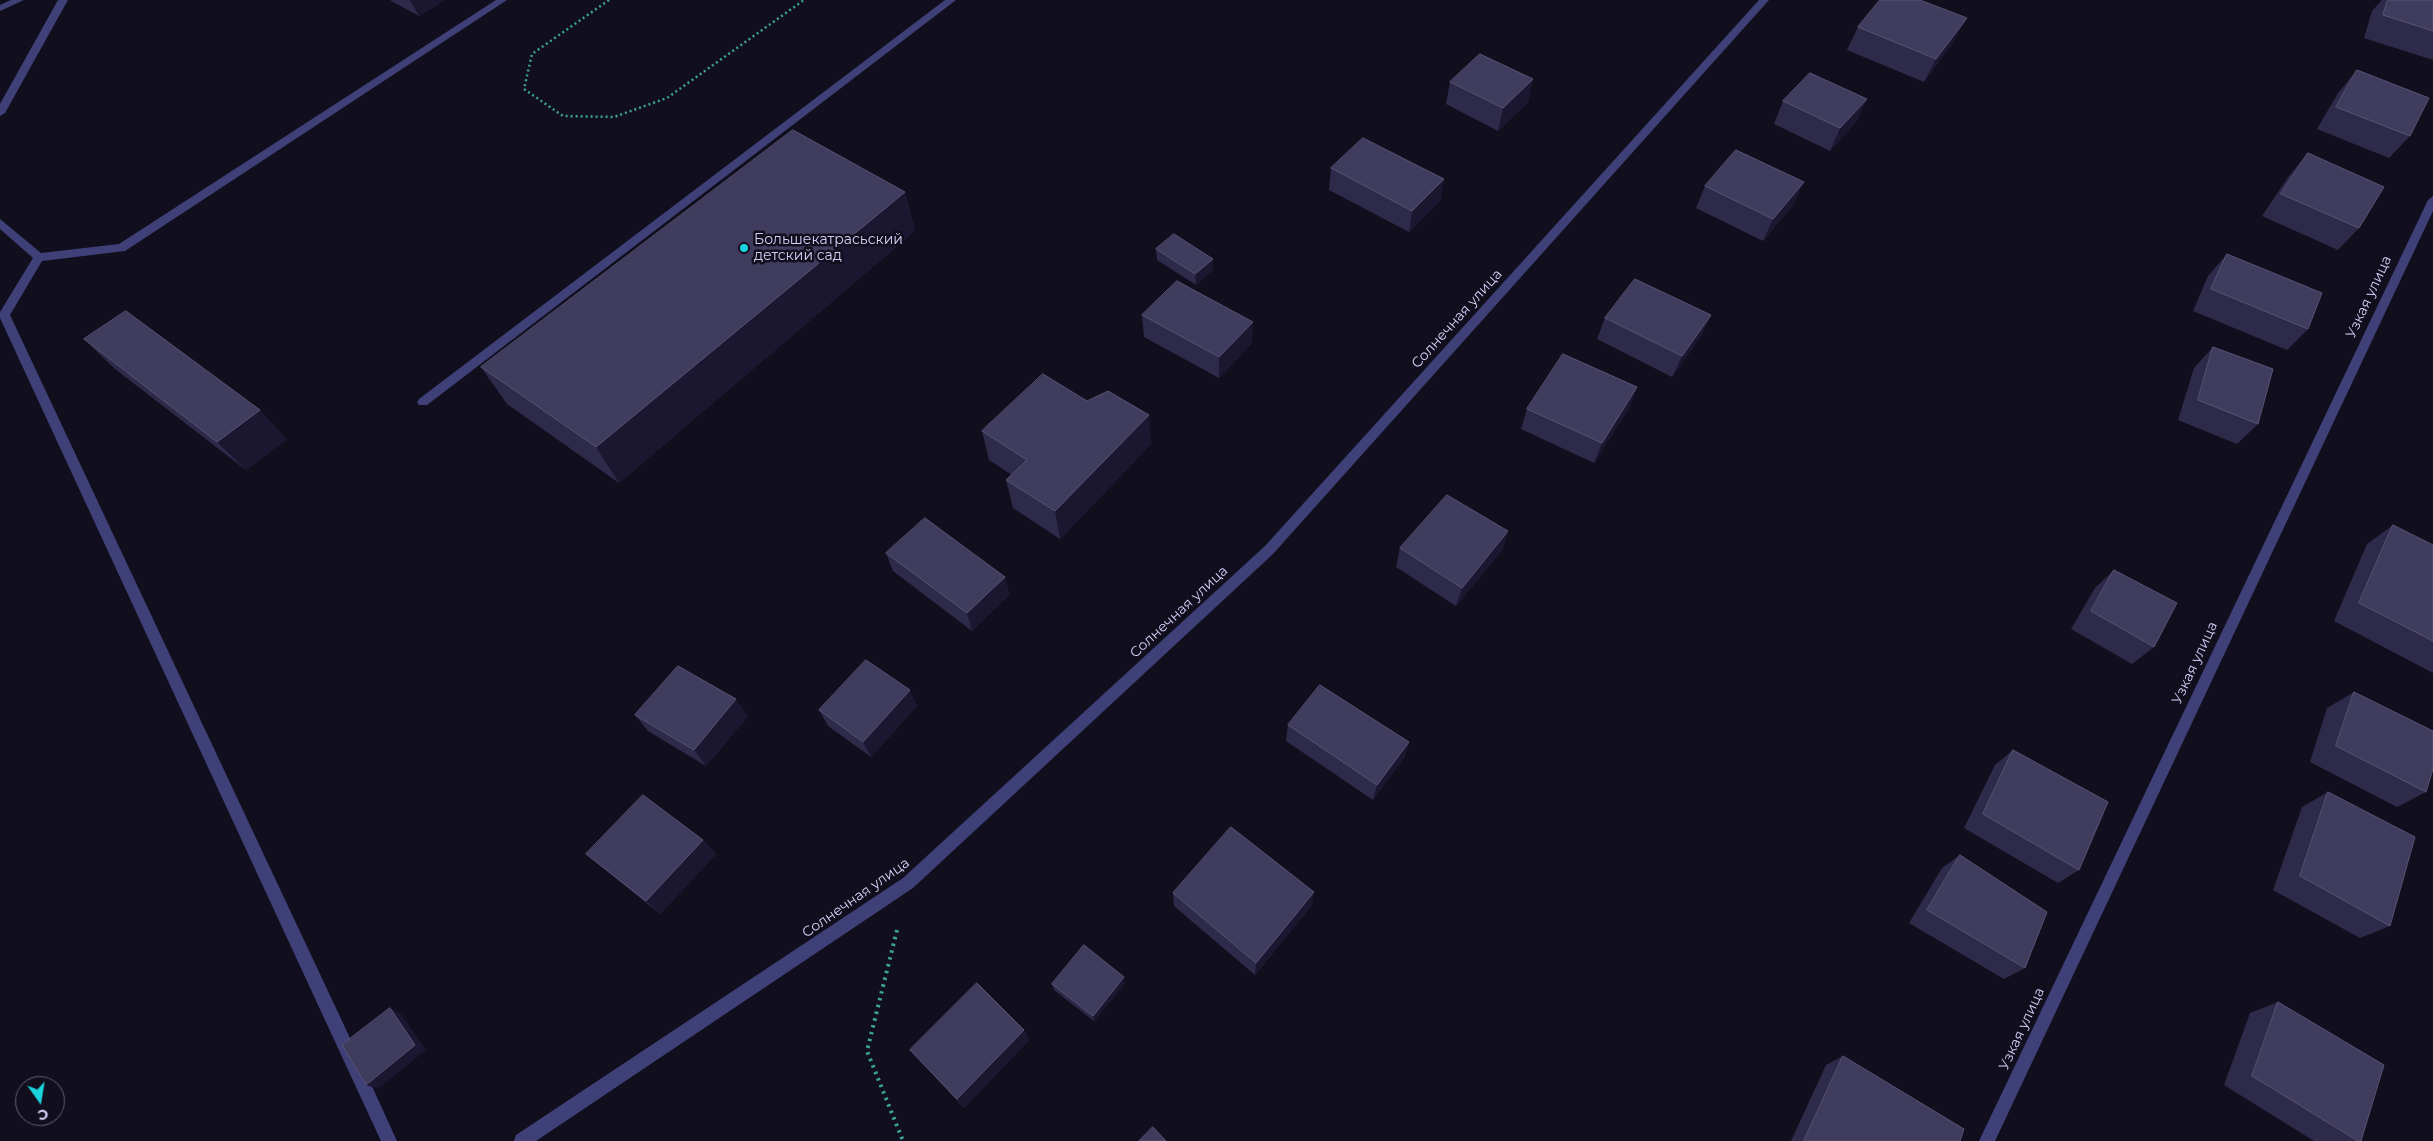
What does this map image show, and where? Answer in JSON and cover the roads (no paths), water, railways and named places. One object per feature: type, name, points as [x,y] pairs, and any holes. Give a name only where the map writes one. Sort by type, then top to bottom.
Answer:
[{"type":"street","points":[[0,8],[19,0]]},
{"type":"street","points":[[0,113],[63,0]]},
{"type":"street","points":[[0,223],[39,257],[121,248],[502,0]]},
{"type":"street","points":[[422,402],[951,0]]},
{"type":"street","name":"Солнечная улица","points":[[522,1141],[908,883],[1269,550],[1764,0]]},
{"type":"street","name":"Узкая улица","points":[[1987,1141],[2433,200]]},
{"type":"street","points":[[39,257],[4,315],[334,1018],[389,1141]]},
{"type":"place","name":"Большекатрасьский детский сад","points":[[744,248]]}]
